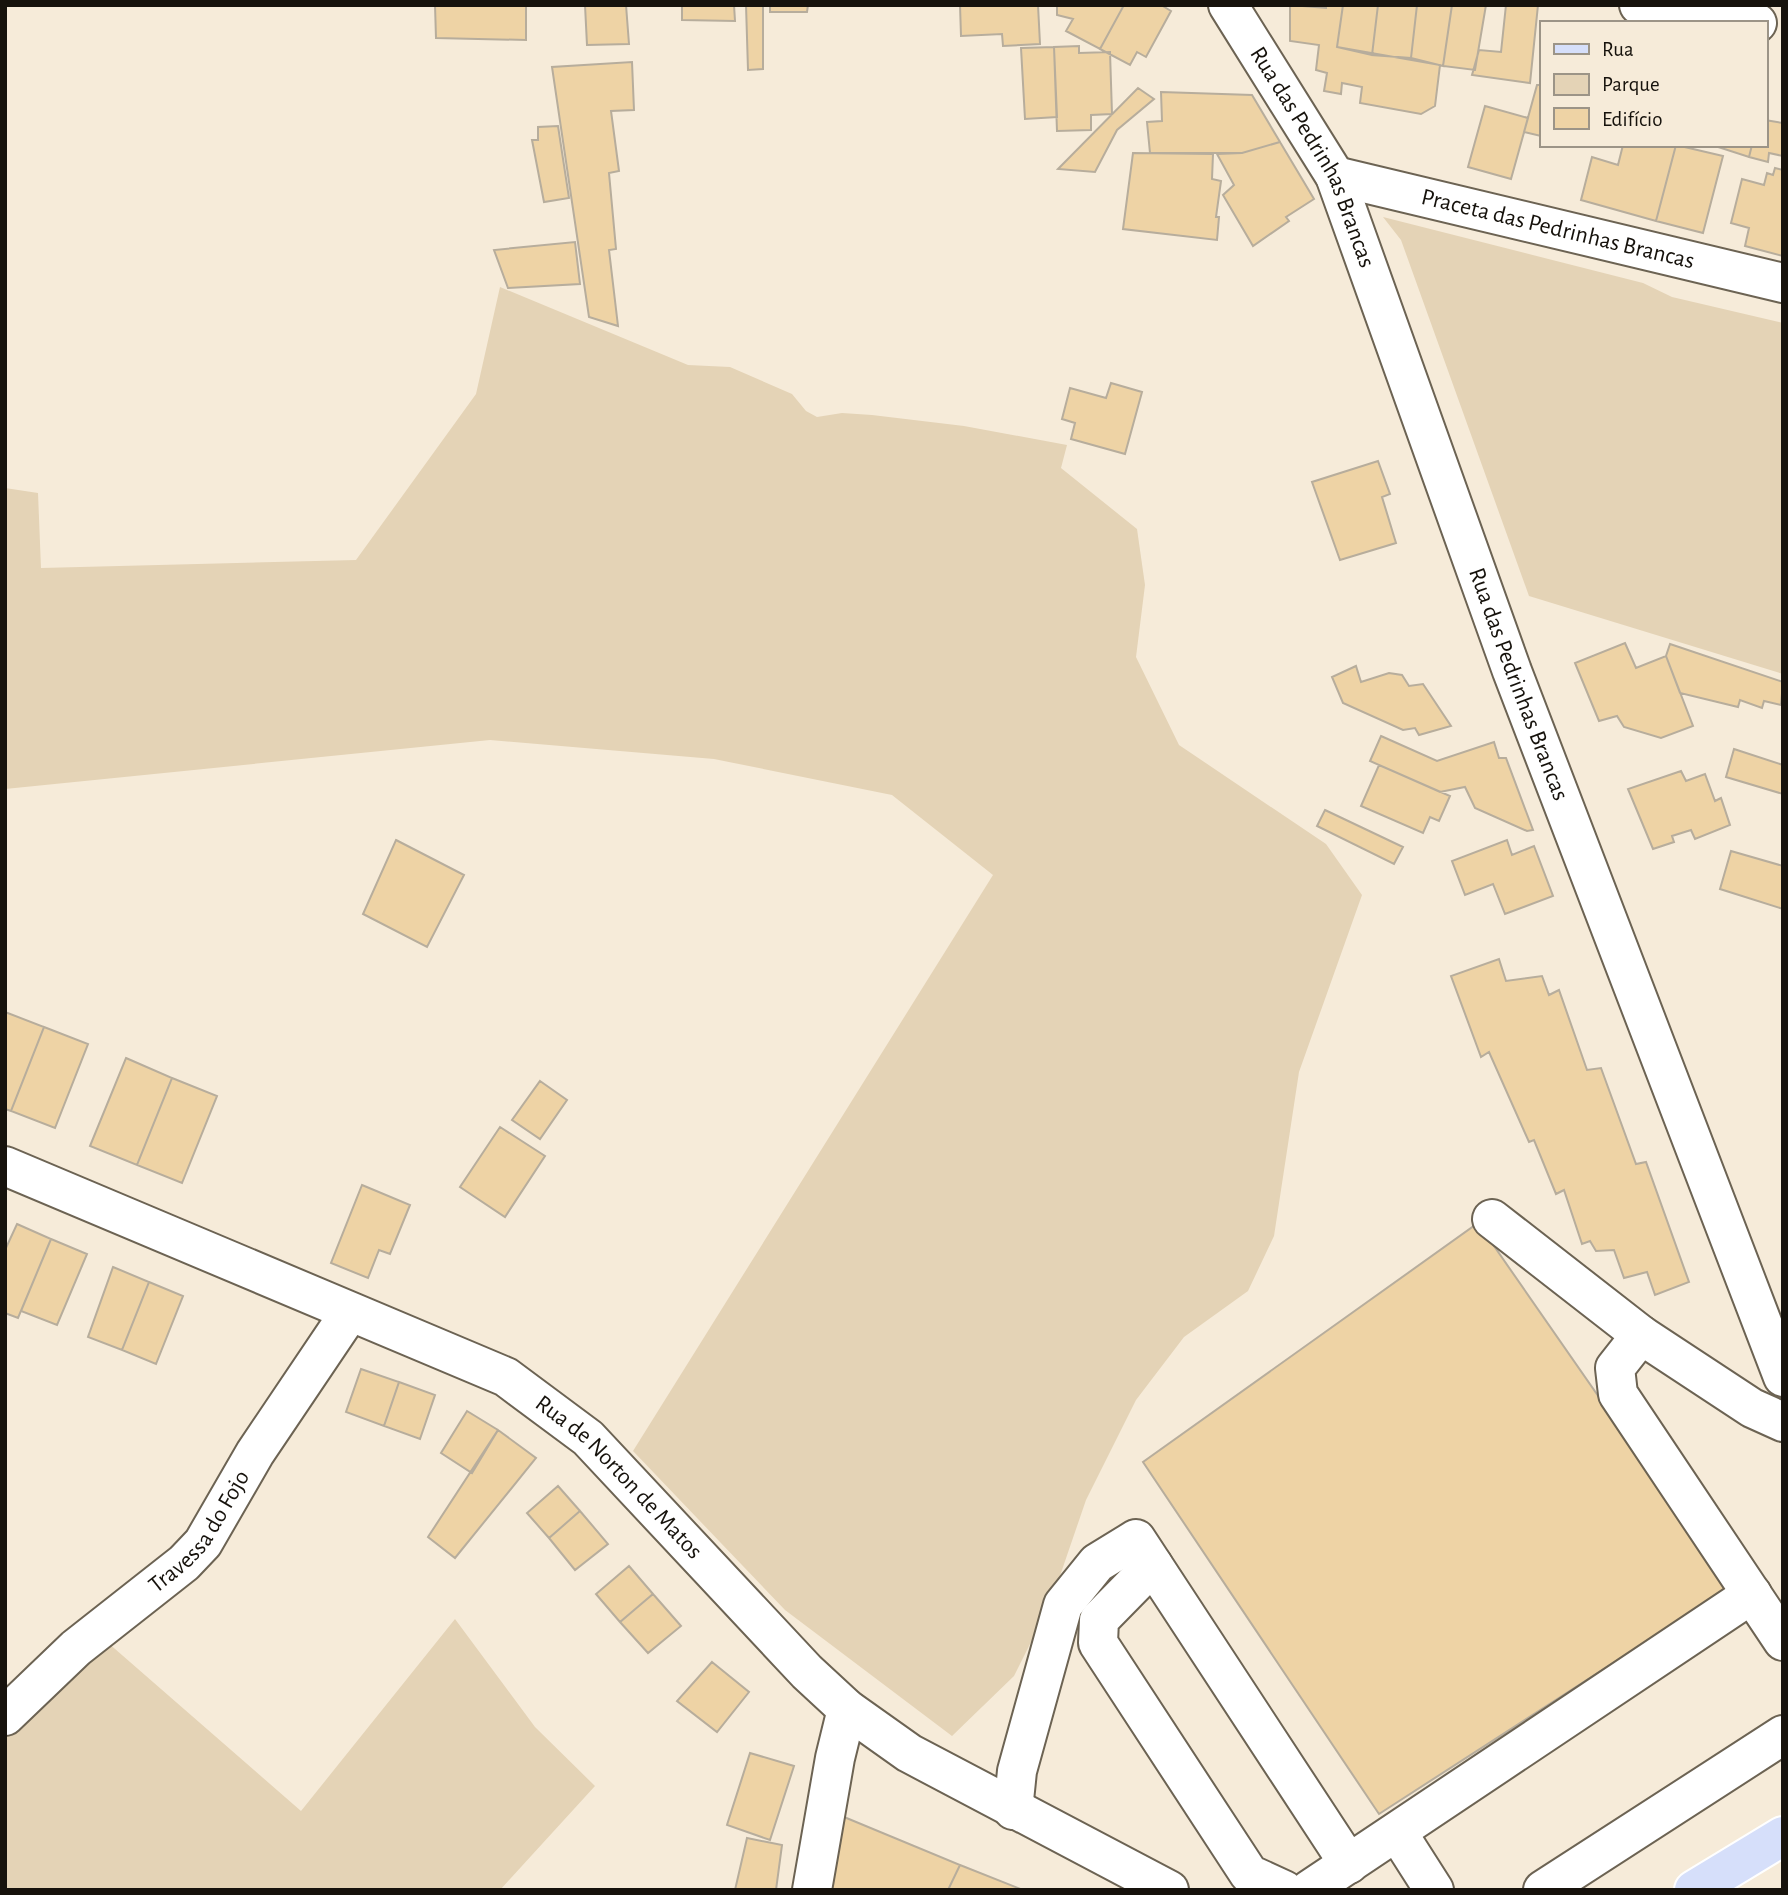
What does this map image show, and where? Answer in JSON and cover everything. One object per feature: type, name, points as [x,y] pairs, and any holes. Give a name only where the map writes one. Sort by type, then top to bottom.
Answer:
[{"type":"main road","points":[[1694,1890],[1783,1836]]},
{"type":"street","name":"Rua das Pedrinhas Brancas","points":[[1228,5],[1335,176],[1513,671],[1783,1377]]},
{"type":"street","points":[[1639,5],[1745,21]]},
{"type":"street","name":"Praceta das Pedrinhas Brancas","points":[[1335,176],[1783,283]]},
{"type":"street","name":"Rua de Norton de Matos","points":[[5,1166],[506,1377],[588,1438],[807,1672],[847,1709],[909,1753],[1169,1890]]},
{"type":"street","points":[[1492,1219],[1641,1335],[1752,1408],[1783,1422]]},
{"type":"street","name":"Travessa do Fojo","points":[[5,1716],[45,1675],[184,1563],[203,1543],[255,1453],[350,1312]]},
{"type":"street","points":[[1641,1335],[1615,1368],[1618,1394],[1783,1641]]},
{"type":"street","points":[[1013,1810],[1017,1771],[1063,1605],[1097,1563],[1136,1539],[1349,1864]]},
{"type":"street","points":[[1153,1565],[1099,1620],[1097,1643],[1249,1874],[1284,1890]]},
{"type":"street","points":[[1309,1890],[1752,1594]]},
{"type":"street","points":[[812,1890],[835,1758],[847,1709]]},
{"type":"street","points":[[1543,1890],[1783,1735]]},
{"type":"street","points":[[1397,1832],[1434,1890]]},
{"type":"green space","points":[[1383,217],[1643,283],[1672,297],[1783,323],[1783,674],[1529,596],[1401,240]]},
{"type":"green space","points":[[500,287],[688,365],[730,367],[792,394],[806,411],[817,417],[842,413],[872,415],[964,426],[1067,445],[1061,468],[1137,529],[1145,585],[1136,657],[1179,745],[1326,844],[1362,895],[1299,1072],[1274,1236],[1248,1291],[1184,1337],[1136,1400],[1086,1500],[1051,1602],[1014,1676],[952,1736],[785,1610],[633,1451],[993,875],[892,795],[714,759],[490,740],[5,789],[5,488],[38,493],[41,568],[356,560],[476,394]]},
{"type":"green space","points":[[455,1619],[535,1727],[595,1786],[500,1890],[5,1890],[5,1733],[99,1635],[301,1811]]},
{"type":"building","points":[[435,5],[526,5],[526,40],[436,38]]},
{"type":"building","points":[[585,5],[626,5],[629,44],[587,45]]},
{"type":"building","points":[[682,5],[734,5],[735,21],[682,20]]},
{"type":"building","points":[[746,5],[763,5],[763,69],[748,70]]},
{"type":"building","points":[[770,5],[808,5],[807,12],[770,12]]},
{"type":"building","points":[[960,5],[1038,5],[1040,44],[1003,46],[1002,34],[961,36]]},
{"type":"building","points":[[1057,5],[1124,5],[1100,49],[1066,31],[1073,19],[1057,15]]},
{"type":"building","points":[[1124,5],[1161,5],[1171,11],[1146,57],[1137,52],[1130,65],[1100,49]]},
{"type":"building","points":[[1290,5],[1326,8],[1326,5],[1343,5],[1337,47],[1440,65],[1435,106],[1421,114],[1360,103],[1362,87],[1342,83],[1341,94],[1324,91],[1327,73],[1316,70],[1319,45],[1290,41]]},
{"type":"building","points":[[1343,5],[1378,5],[1372,55],[1337,47]]},
{"type":"building","points":[[1378,5],[1417,5],[1411,58],[1372,55]]},
{"type":"building","points":[[1417,5],[1452,5],[1443,66],[1411,58]]},
{"type":"building","points":[[1452,5],[1486,5],[1475,70],[1443,66]]},
{"type":"building","points":[[1506,5],[1538,5],[1530,83],[1472,75],[1479,50],[1501,52]]},
{"type":"building","points":[[1079,46],[1079,53],[1110,52],[1112,114],[1091,115],[1091,130],[1057,131],[1054,47]]},
{"type":"building","points":[[1054,47],[1057,117],[1025,119],[1021,48]]},
{"type":"building","points":[[632,62],[634,110],[611,111],[619,171],[609,173],[616,249],[609,250],[618,326],[589,317],[552,67]]},
{"type":"building","points":[[1537,85],[1540,85],[1540,136],[1524,132]]},
{"type":"building","points":[[1138,88],[1154,99],[1117,130],[1095,172],[1058,169]]},
{"type":"building","points":[[1161,92],[1252,95],[1280,142],[1242,153],[1150,153],[1147,122],[1162,121]]},
{"type":"building","points":[[1485,106],[1528,118],[1511,179],[1468,167]]},
{"type":"building","points":[[1767,120],[1783,123],[1783,156],[1769,153],[1768,162],[1749,157],[1752,147],[1767,147]]},
{"type":"building","points":[[558,126],[569,198],[544,202],[532,140],[538,140],[538,127]]},
{"type":"building","points":[[1280,142],[1314,199],[1286,217],[1289,221],[1253,246],[1223,195],[1234,185],[1217,154],[1242,153]]},
{"type":"building","points":[[1622,147],[1675,147],[1656,221],[1581,200],[1592,157],[1618,165]]},
{"type":"building","points":[[1675,147],[1723,156],[1703,233],[1656,221]]},
{"type":"building","points":[[1718,147],[1752,147],[1749,157]]},
{"type":"building","points":[[1133,153],[1213,154],[1212,179],[1221,181],[1216,217],[1219,217],[1217,240],[1123,229]]},
{"type":"building","points":[[1775,168],[1783,170],[1783,256],[1745,246],[1749,228],[1731,223],[1742,179],[1764,185],[1767,173],[1773,175]]},
{"type":"building","points":[[575,242],[580,284],[508,288],[494,250]]},
{"type":"building","points":[[1111,383],[1142,392],[1125,454],[1071,439],[1075,423],[1062,419],[1070,388],[1106,398]]},
{"type":"building","points":[[1378,461],[1390,494],[1382,497],[1396,543],[1340,560],[1312,482]]},
{"type":"building","points":[[1625,643],[1636,668],[1666,656],[1693,726],[1661,738],[1624,727],[1617,716],[1599,721],[1575,663]]},
{"type":"building","points":[[1670,644],[1783,682],[1781,705],[1764,701],[1762,708],[1740,700],[1738,707],[1680,693],[1666,656]]},
{"type":"building","points":[[1356,666],[1361,682],[1389,673],[1402,675],[1409,686],[1423,684],[1451,726],[1419,735],[1415,728],[1403,730],[1343,703],[1332,677]]},
{"type":"building","points":[[1381,736],[1437,761],[1494,742],[1499,758],[1506,758],[1533,830],[1527,831],[1475,808],[1465,787],[1440,792],[1370,761]]},
{"type":"building","points":[[1734,749],[1783,765],[1783,794],[1726,777]]},
{"type":"building","points":[[1379,765],[1450,796],[1439,821],[1430,817],[1423,833],[1361,806]]},
{"type":"building","points":[[1681,771],[1686,781],[1705,774],[1715,801],[1721,798],[1730,825],[1695,839],[1691,830],[1672,836],[1674,842],[1653,849],[1628,789]]},
{"type":"building","points":[[1325,810],[1403,847],[1394,864],[1317,826]]},
{"type":"building","points":[[396,840],[464,875],[427,947],[363,914]]},
{"type":"building","points":[[1507,840],[1512,855],[1534,846],[1553,896],[1505,914],[1493,884],[1465,895],[1452,861]]},
{"type":"building","points":[[1731,851],[1783,866],[1783,909],[1720,889]]},
{"type":"building","points":[[1499,959],[1506,981],[1542,976],[1549,995],[1559,990],[1587,1070],[1601,1068],[1636,1164],[1646,1162],[1689,1282],[1655,1295],[1647,1272],[1624,1278],[1614,1250],[1596,1251],[1590,1241],[1582,1244],[1564,1190],[1556,1194],[1534,1140],[1529,1142],[1489,1052],[1481,1057],[1451,976]]},
{"type":"building","points":[[5,1012],[44,1027],[11,1111],[5,1109]]},
{"type":"building","points":[[44,1027],[88,1044],[55,1128],[11,1111]]},
{"type":"building","points":[[126,1058],[172,1078],[137,1165],[90,1146]]},
{"type":"building","points":[[172,1078],[217,1096],[182,1183],[137,1165]]},
{"type":"building","points":[[540,1081],[567,1100],[540,1139],[512,1120]]},
{"type":"building","points":[[500,1127],[545,1156],[505,1217],[460,1187]]},
{"type":"building","points":[[362,1185],[410,1205],[390,1254],[379,1250],[368,1278],[331,1263]]},
{"type":"building","points":[[1478,1223],[1731,1587],[1379,1814],[1143,1462]]},
{"type":"building","points":[[17,1224],[51,1239],[18,1318],[5,1313],[5,1250]]},
{"type":"building","points":[[51,1239],[87,1254],[57,1325],[21,1311]]},
{"type":"building","points":[[113,1267],[149,1282],[122,1350],[88,1337]]},
{"type":"building","points":[[149,1282],[183,1296],[156,1364],[122,1350]]},
{"type":"building","points":[[361,1369],[399,1382],[384,1426],[346,1412]]},
{"type":"building","points":[[399,1382],[435,1395],[420,1439],[384,1426]]},
{"type":"building","points":[[467,1411],[498,1430],[472,1473],[441,1453]]},
{"type":"building","points":[[498,1430],[536,1458],[455,1558],[428,1537]]},
{"type":"building","points":[[558,1486],[580,1511],[549,1538],[527,1513]]},
{"type":"building","points":[[580,1511],[608,1544],[575,1570],[549,1538]]},
{"type":"building","points":[[629,1566],[653,1594],[620,1622],[596,1594]]},
{"type":"building","points":[[653,1594],[681,1626],[648,1653],[620,1622]]},
{"type":"building","points":[[712,1662],[749,1692],[717,1732],[677,1701]]},
{"type":"building","points":[[750,1753],[794,1766],[770,1840],[727,1825]]},
{"type":"building","points":[[832,1812],[960,1865],[948,1890],[820,1890]]},
{"type":"building","points":[[747,1838],[782,1845],[776,1890],[735,1890]]},
{"type":"building","points":[[960,1865],[1023,1890],[948,1890]]}]
